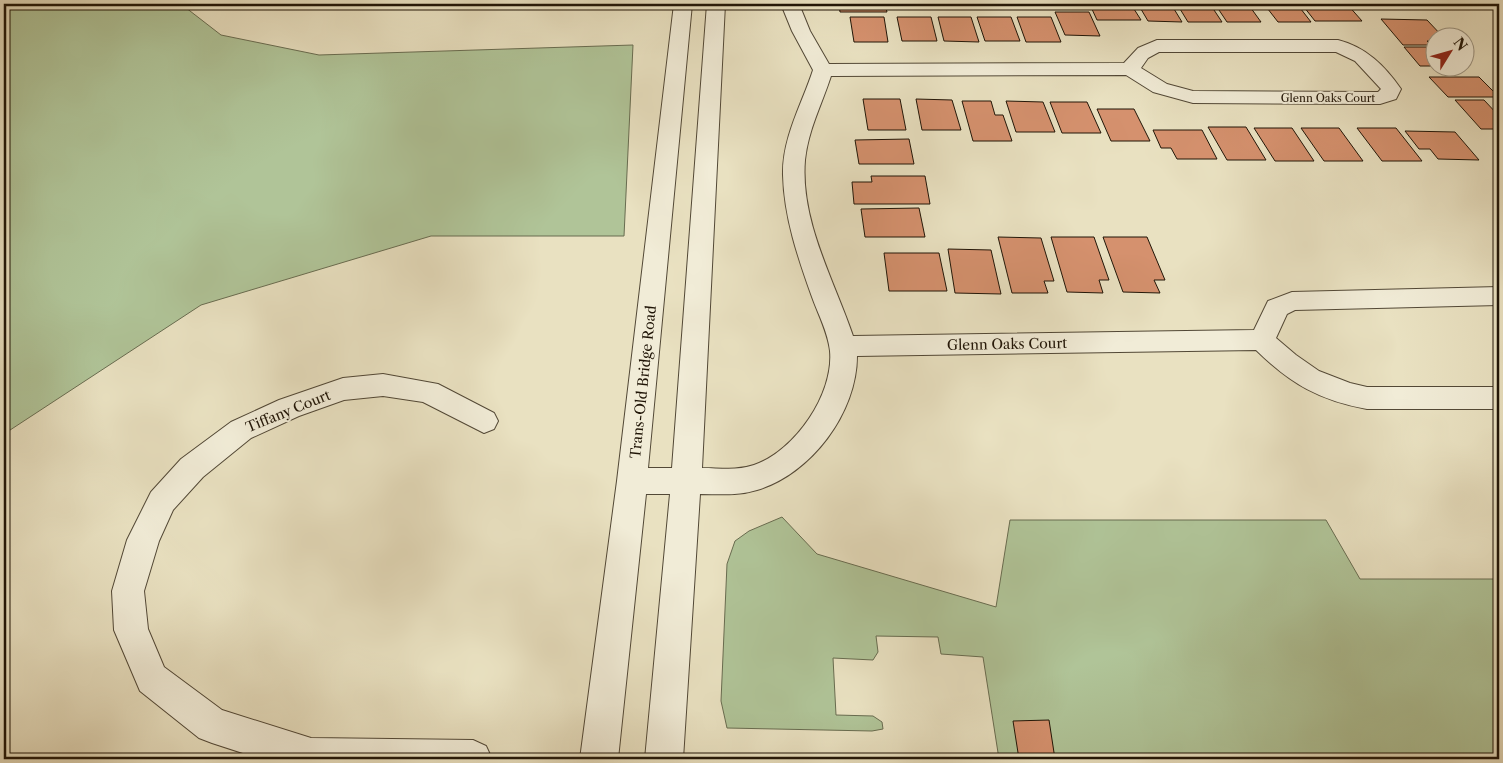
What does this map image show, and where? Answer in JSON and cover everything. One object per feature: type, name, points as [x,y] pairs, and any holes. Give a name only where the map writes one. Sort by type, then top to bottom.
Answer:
[{"type":"street","name":"Trans-Old Bridge Road","points":[[599,759],[632,482],[683,4]]},
{"type":"street","points":[[664,759],[686,482],[716,4]]},
{"type":"street","points":[[632,482],[742,481],[769,472],[789,461],[810,440],[824,420],[834,398],[841,372],[843,346],[812,264],[795,194],[795,152],[802,124],[819,86],[823,70],[818,57],[801,31],[790,4]]},
{"type":"street","name":"Glenn Oaks Court","points":[[1158,46],[1338,46],[1353,50],[1364,58],[1390,88],[1389,94],[1380,98],[1193,97],[1170,93],[1156,87],[1131,69],[1135,61],[1146,49],[1158,46]]},
{"type":"street","points":[[823,70],[1131,69]]},
{"type":"street","points":[[1499,296],[1292,300],[1277,308],[1262,340],[1284,362],[1315,384],[1345,394],[1366,398],[1499,398]]},
{"type":"street","name":"Glenn Oaks Court","points":[[843,346],[1262,340]]},
{"type":"street","name":"Tiffany Court","points":[[473,759],[311,757],[212,724],[152,679],[131,630],[128,591],[143,540],[162,501],[192,468],[241,430],[289,408],[343,389],[383,385],[428,392],[484,421]]},
{"type":"green space","points":[[4,4],[181,4],[221,35],[319,55],[633,45],[624,236],[431,236],[201,305],[4,434]]},
{"type":"green space","points":[[782,517],[817,554],[996,607],[1010,520],[1326,520],[1360,579],[1499,579],[1499,759],[999,759],[983,657],[941,654],[938,637],[876,636],[878,652],[873,660],[833,658],[836,715],[873,716],[882,722],[883,729],[872,731],[727,728],[721,701],[727,564],[735,541],[749,531]]},
{"type":"building","points":[[839,4],[885,4],[887,12],[840,12]]},
{"type":"building","points":[[1097,4],[1135,4],[1138,9],[1134,9],[1141,20],[1097,20],[1091,7],[1099,7]]},
{"type":"building","points":[[1138,4],[1171,4],[1182,22],[1148,21]]},
{"type":"building","points":[[1177,4],[1210,4],[1222,22],[1188,22]]},
{"type":"building","points":[[1215,4],[1248,4],[1261,22],[1227,22]]},
{"type":"building","points":[[1264,4],[1297,4],[1311,22],[1278,22]]},
{"type":"building","points":[[1309,4],[1347,4],[1362,21],[1315,21],[1304,7],[1312,8]]},
{"type":"building","points":[[1055,12],[1089,12],[1100,36],[1065,35]]},
{"type":"building","points":[[850,17],[884,17],[888,42],[854,42]]},
{"type":"building","points":[[897,17],[931,17],[937,41],[902,41]]},
{"type":"building","points":[[938,17],[971,17],[979,42],[944,41]]},
{"type":"building","points":[[977,17],[1011,17],[1020,41],[985,41]]},
{"type":"building","points":[[1017,17],[1051,17],[1061,42],[1026,42]]},
{"type":"building","points":[[1381,19],[1427,20],[1435,28],[1426,28],[1426,45],[1403,45]]},
{"type":"building","points":[[1404,47],[1426,47],[1426,66],[1420,66]]},
{"type":"building","points":[[1479,77],[1499,97],[1448,97],[1430,78]]},
{"type":"building","points":[[863,99],[900,99],[906,130],[868,130]]},
{"type":"building","points":[[916,99],[952,100],[961,130],[922,130]]},
{"type":"building","points":[[1455,100],[1484,100],[1499,116],[1499,129],[1481,129]]},
{"type":"building","points":[[962,101],[991,101],[995,115],[1003,115],[1012,141],[973,141]]},
{"type":"building","points":[[1006,101],[1043,102],[1055,132],[1016,132]]},
{"type":"building","points":[[1050,102],[1087,102],[1101,133],[1062,133]]},
{"type":"building","points":[[1097,109],[1134,109],[1150,141],[1111,141]]},
{"type":"building","points":[[1208,127],[1246,127],[1266,160],[1227,160]]},
{"type":"building","points":[[1254,128],[1292,128],[1314,161],[1275,161]]},
{"type":"building","points":[[1301,128],[1339,128],[1363,161],[1324,161]]},
{"type":"building","points":[[1357,128],[1396,128],[1422,161],[1382,161]]},
{"type":"building","points":[[1153,130],[1202,130],[1217,159],[1177,159],[1171,148],[1161,148]]},
{"type":"building","points":[[1405,131],[1455,132],[1479,160],[1438,159],[1430,149],[1419,149]]},
{"type":"building","points":[[909,139],[914,164],[859,164],[855,140]]},
{"type":"building","points":[[871,176],[925,176],[930,204],[854,204],[852,182],[872,182]]},
{"type":"building","points":[[919,208],[925,237],[865,237],[861,209]]},
{"type":"building","points":[[998,237],[1041,238],[1054,281],[1044,281],[1048,293],[1012,293]]},
{"type":"building","points":[[1051,237],[1094,237],[1109,280],[1099,280],[1103,293],[1067,292]]},
{"type":"building","points":[[1103,237],[1147,237],[1165,280],[1154,280],[1160,293],[1123,292]]},
{"type":"building","points":[[948,249],[991,250],[1001,294],[955,293]]},
{"type":"building","points":[[884,253],[939,253],[947,291],[889,291]]},
{"type":"building","points":[[1049,720],[1055,759],[1019,759],[1013,721]]}]
